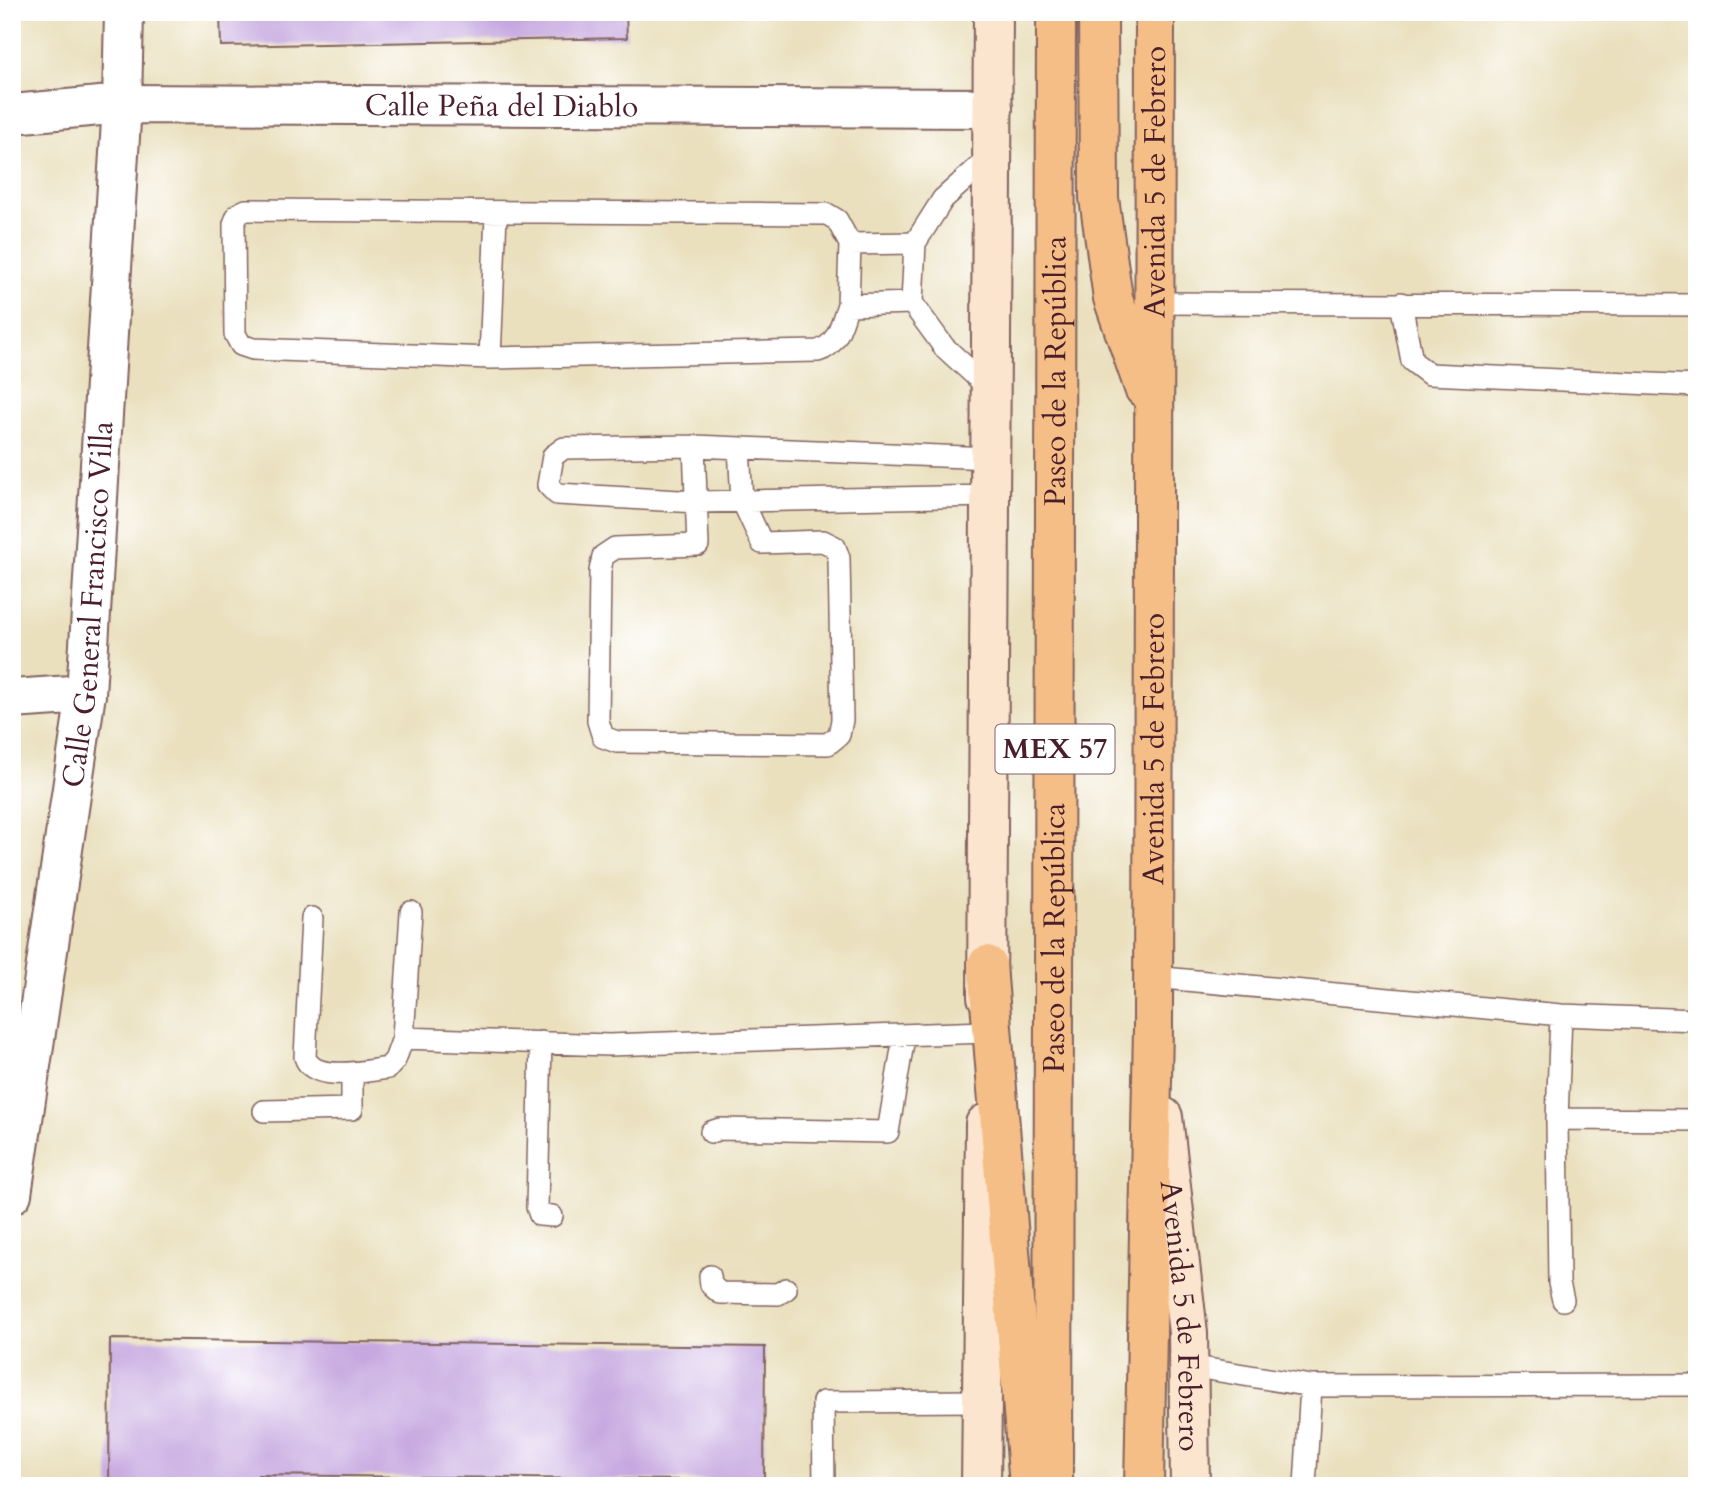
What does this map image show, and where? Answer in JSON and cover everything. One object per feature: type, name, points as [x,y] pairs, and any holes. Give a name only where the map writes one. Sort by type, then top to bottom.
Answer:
[{"type":"highway","name":"Paseo de la República","points":[[1053,1486],[1056,12]]},
{"type":"highway","points":[[1098,12],[1100,198],[1112,286],[1155,420]]},
{"type":"highway","name":"Avenida 5 de Febrero","points":[[1153,1028],[1155,12]]},
{"type":"highway","points":[[987,965],[1029,1486]]},
{"type":"highway","name":"MEX 57","points":[[1144,1486],[1153,1028]]},
{"type":"main road","points":[[981,1486],[993,12]]},
{"type":"main road","name":"Avenida 5 de Febrero","points":[[1153,1028],[1188,1333],[1190,1486]]},
{"type":"street","name":"Calle General Francisco Villa","points":[[12,1194],[86,694],[122,104],[124,12]]},
{"type":"street","name":"Calle Peña del Diablo","points":[[12,114],[122,104],[993,108]]},
{"type":"street","points":[[12,699],[86,694]]},
{"type":"lane","points":[[991,390],[944,347],[912,303],[915,243],[943,200],[992,155]]},
{"type":"lane","points":[[246,210],[496,214],[827,214],[837,220],[850,244],[848,305],[835,340],[829,348],[818,351],[490,358],[253,349],[241,345],[235,334],[234,224],[238,214],[246,210]]},
{"type":"lane","points":[[490,358],[496,214]]},
{"type":"lane","points":[[850,244],[915,243]]},
{"type":"lane","points":[[848,305],[912,303]]},
{"type":"lane","points":[[1154,303],[1697,305]]},
{"type":"lane","points":[[1402,303],[1412,360],[1429,374],[1697,386]]},
{"type":"lane","points":[[990,458],[694,446],[564,448],[553,456],[548,485],[557,494],[697,502],[990,496]]},
{"type":"lane","points":[[694,446],[698,545],[615,548],[603,556],[600,571],[598,721],[603,737],[617,742],[828,744],[839,735],[842,720],[839,558],[835,547],[823,541],[762,543],[743,500],[739,448]]},
{"type":"lane","points":[[312,918],[305,1057],[308,1066],[314,1070],[352,1073],[388,1068],[395,1060],[403,1038],[411,912]]},
{"type":"lane","points":[[1153,977],[1561,1015],[1697,1020]]},
{"type":"lane","points":[[1561,1015],[1557,1119],[1559,1283],[1563,1300]]},
{"type":"lane","points":[[403,1038],[609,1045],[904,1037],[986,1031]]},
{"type":"lane","points":[[711,1132],[720,1129],[888,1132],[904,1037]]},
{"type":"lane","points":[[541,1042],[537,1207],[540,1215],[552,1216]]},
{"type":"lane","points":[[264,1111],[352,1109],[352,1073]]},
{"type":"lane","points":[[1557,1119],[1697,1120]]},
{"type":"lane","points":[[710,1276],[711,1286],[720,1293],[778,1294],[786,1289]]},
{"type":"lane","points":[[1189,1366],[1311,1386],[1697,1385]]},
{"type":"lane","points":[[1305,1486],[1311,1386]]},
{"type":"lane","points":[[824,1486],[823,1402],[982,1401]]},
{"type":"building","points":[[220,12],[626,12],[627,38],[221,46]]},
{"type":"building","points":[[110,1339],[765,1347],[764,1481],[258,1475],[258,1486],[109,1486]]}]
